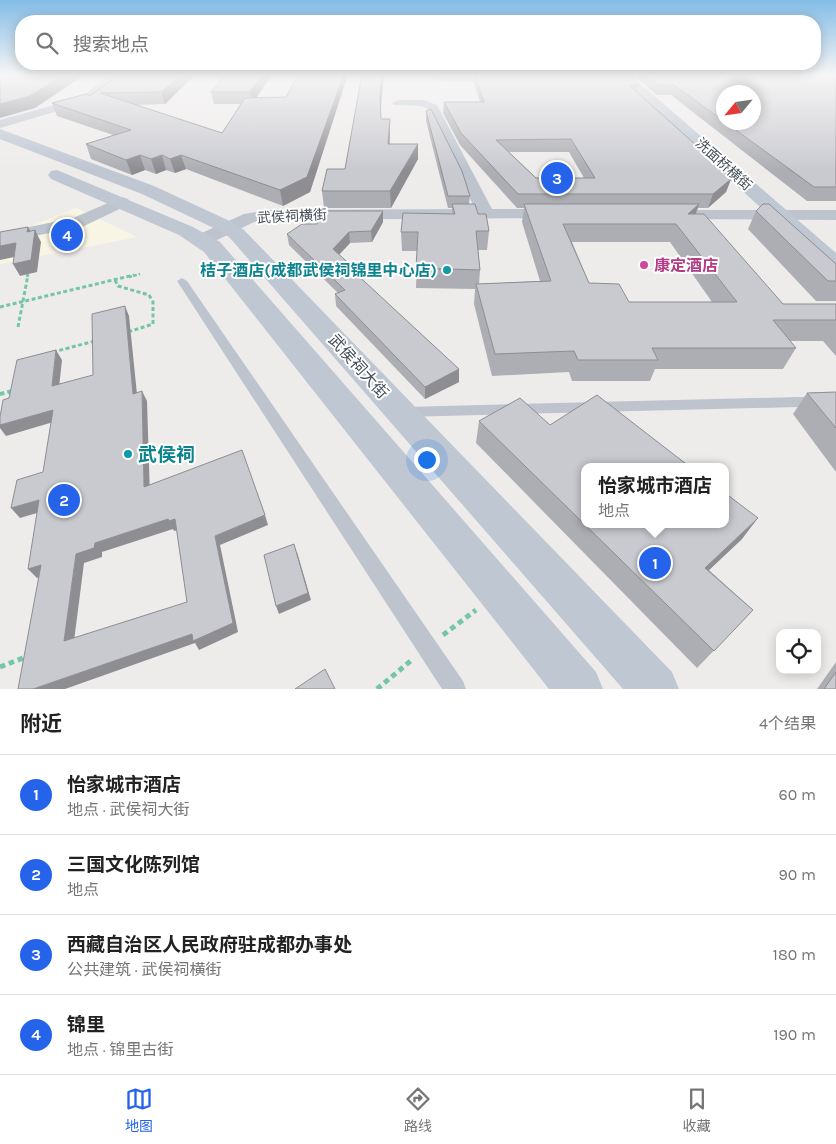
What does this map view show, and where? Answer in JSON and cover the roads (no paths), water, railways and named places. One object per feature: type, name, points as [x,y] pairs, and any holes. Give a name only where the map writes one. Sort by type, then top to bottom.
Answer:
[{"type":"main road","name":"洗面桥横街","points":[[658,106],[836,265]]},
{"type":"main road","name":"武侯祠大街","points":[[0,134],[148,190],[214,234],[220,256],[564,680]]},
{"type":"main road","name":"武侯祠大街","points":[[0,151],[122,202],[214,234],[247,243],[655,689]]},
{"type":"street","points":[[0,124],[62,106]]},
{"type":"street","points":[[431,106],[486,214]]},
{"type":"street","points":[[0,238],[78,222],[122,202]]},
{"type":"street","name":"武侯祠横街","points":[[214,234],[250,218],[269,214],[574,214]]},
{"type":"street","points":[[653,214],[836,215]]},
{"type":"lane","points":[[182,282],[455,689]]},
{"type":"lane","points":[[402,412],[836,401]]},
{"type":"place","name":"西藏自治区人民政府驻成都办事处","points":[[557,178]]},
{"type":"place","name":"锦里","points":[[67,235]]},
{"type":"place","name":"康定酒店","points":[[644,265]]},
{"type":"place","name":"桔子酒店(成都武侯祠锦里中心店)","points":[[447,270]]},
{"type":"place","name":"武侯祠","points":[[128,454]]},
{"type":"place","name":"三国文化陈列馆","points":[[64,500]]},
{"type":"place","name":"怡家城市酒店","points":[[655,563]]}]
